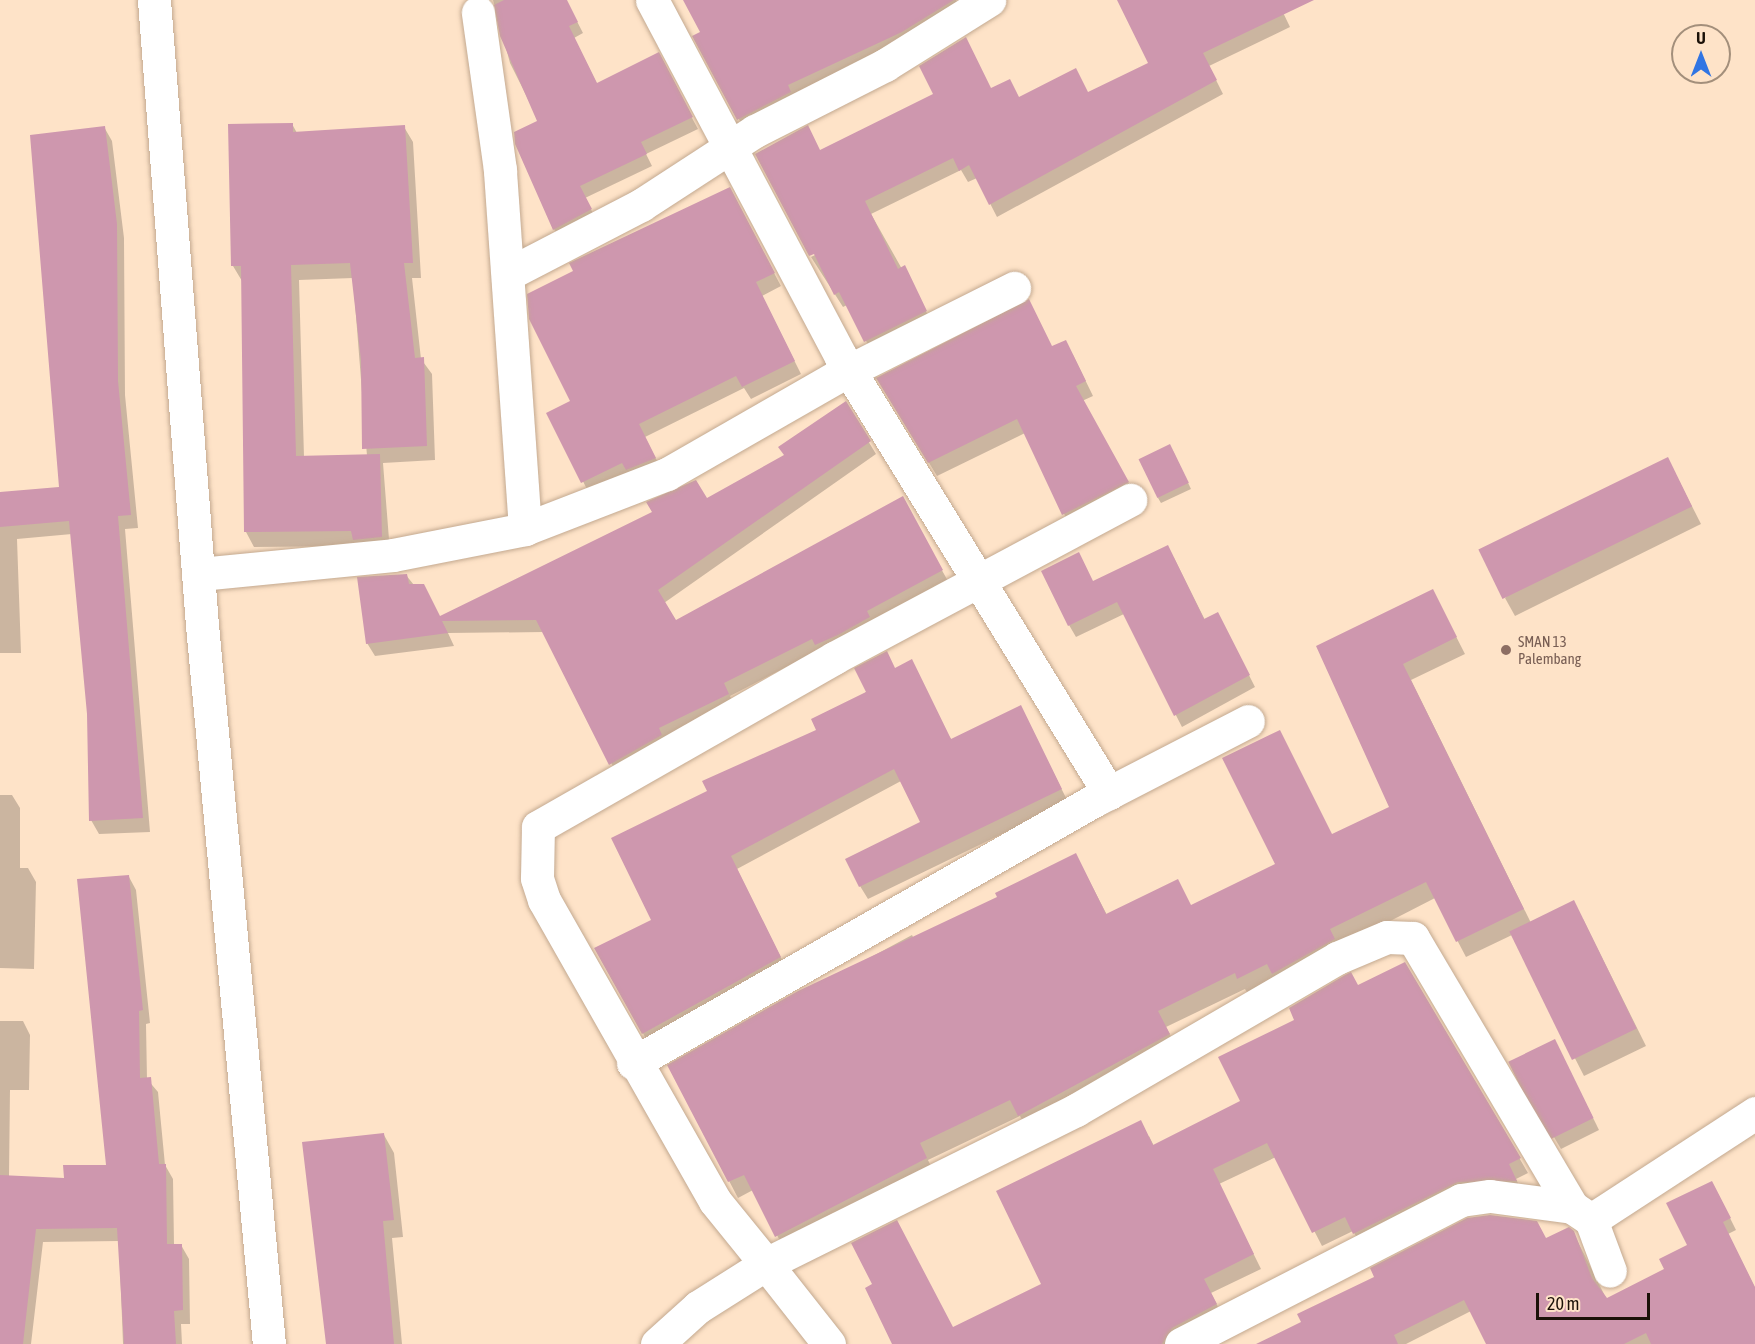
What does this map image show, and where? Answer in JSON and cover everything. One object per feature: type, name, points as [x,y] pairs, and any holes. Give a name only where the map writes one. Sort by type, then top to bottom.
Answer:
[{"type":"street","points":[[154,0],[200,574],[270,1344]]},
{"type":"street","points":[[652,0],[728,148],[850,370],[1109,793]]},
{"type":"street","points":[[508,274],[641,205],[728,148],[885,65],[989,0]]},
{"type":"street","points":[[478,13],[500,170],[525,530]]},
{"type":"street","points":[[200,574],[393,555],[525,530],[667,474],[850,370],[1014,288]]},
{"type":"street","points":[[829,1344],[715,1201],[633,1063],[544,900],[537,878],[538,827],[834,658],[928,612],[976,579],[1130,500]]},
{"type":"street","points":[[633,1063],[1109,793],[1248,721]]},
{"type":"street","points":[[657,1344],[698,1307],[766,1264],[1076,1110],[1337,958],[1404,934],[1413,938],[1582,1213],[1610,1271]]},
{"type":"street","points":[[1181,1344],[1461,1200],[1490,1196],[1582,1213],[1755,1113]]},
{"type":"building","points":[[504,0],[567,0],[578,22],[569,26],[597,83],[659,52],[693,117],[641,142],[647,154],[580,186],[592,209],[553,230],[515,144],[514,132],[537,121],[500,36],[494,5]]},
{"type":"building","points":[[683,0],[954,0],[902,32],[788,85],[791,92],[737,120],[692,36],[700,32]]},
{"type":"building","points":[[1117,0],[1314,0],[1203,53],[1217,80],[989,205],[969,165],[959,171],[953,158],[865,201],[898,269],[905,265],[927,311],[864,342],[839,292],[834,295],[814,254],[809,256],[755,154],[808,125],[820,150],[933,94],[919,66],[966,37],[991,88],[1010,79],[1019,97],[1076,68],[1088,92],[1148,63]]},
{"type":"building","points":[[293,123],[293,132],[405,125],[413,263],[404,263],[415,358],[424,357],[427,446],[362,449],[361,360],[350,263],[291,265],[296,456],[380,454],[382,537],[353,540],[351,531],[244,532],[241,266],[231,266],[228,124]]},
{"type":"building","points":[[105,126],[117,224],[118,381],[131,515],[118,516],[143,818],[89,821],[87,714],[69,521],[0,527],[0,492],[59,487],[30,135]]},
{"type":"building","points":[[730,187],[775,273],[756,282],[795,361],[742,387],[736,376],[639,424],[656,458],[626,470],[622,463],[581,483],[546,413],[570,401],[529,319],[527,294],[573,271],[569,263]]},
{"type":"building","points":[[1029,299],[1052,346],[1066,340],[1086,381],[1076,386],[1129,482],[1062,515],[1017,419],[928,463],[876,378]]},
{"type":"building","points":[[846,401],[871,441],[658,590],[676,620],[903,496],[943,570],[867,611],[870,617],[838,635],[815,645],[812,639],[724,683],[729,694],[659,728],[662,735],[609,765],[536,620],[442,621],[448,633],[366,644],[357,577],[407,574],[409,584],[424,584],[440,616],[652,512],[646,502],[696,480],[707,498],[784,455],[778,447]]},
{"type":"building","points":[[1170,444],[1189,483],[1157,498],[1139,459]]},
{"type":"building","points":[[1668,457],[1692,506],[1502,599],[1478,549]]},
{"type":"building","points":[[1168,545],[1204,619],[1218,612],[1250,675],[1174,716],[1117,602],[1068,626],[1041,571],[1079,552],[1093,581]]},
{"type":"building","points":[[1433,589],[1457,637],[1403,664],[1524,909],[1456,942],[1426,882],[1330,929],[1335,939],[1272,974],[1267,964],[1237,979],[1235,973],[1158,1011],[1170,1034],[1018,1116],[1010,1100],[920,1143],[927,1158],[775,1237],[744,1175],[728,1182],[667,1065],[798,991],[997,897],[995,893],[1076,853],[1106,914],[1178,879],[1191,905],[1275,864],[1222,758],[1280,730],[1332,834],[1389,807],[1316,646]]},
{"type":"building","points":[[887,651],[895,668],[912,659],[951,739],[1021,705],[1062,789],[859,887],[845,859],[920,822],[894,769],[731,856],[781,957],[642,1034],[594,948],[651,920],[611,838],[707,791],[702,781],[816,730],[811,719],[866,692],[854,668]]},
{"type":"building","points":[[129,875],[143,1010],[139,1011],[140,1078],[151,1077],[159,1164],[166,1164],[167,1244],[182,1244],[183,1310],[174,1311],[176,1344],[124,1344],[117,1228],[36,1229],[23,1344],[0,1344],[0,1175],[64,1178],[63,1165],[106,1165],[77,879]]},
{"type":"building","points":[[1574,900],[1637,1029],[1572,1060],[1509,932]]},
{"type":"building","points":[[1405,962],[1521,1158],[1509,1164],[1517,1181],[1458,1182],[1353,1234],[1345,1217],[1312,1233],[1267,1143],[1213,1169],[1254,1254],[1204,1279],[1217,1304],[1172,1328],[1162,1344],[892,1344],[865,1288],[872,1284],[851,1243],[897,1220],[953,1327],[1041,1284],[996,1191],[1141,1120],[1153,1145],[1240,1101],[1218,1057],[1294,1020],[1289,1008],[1345,975],[1351,972],[1358,985]]},
{"type":"building","points":[[1555,1039],[1594,1118],[1547,1141],[1508,1062]]},
{"type":"building","points":[[384,1133],[394,1220],[383,1221],[394,1344],[326,1344],[302,1142]]},
{"type":"building","points":[[1712,1181],[1731,1218],[1723,1222],[1755,1287],[1755,1344],[1651,1344],[1646,1333],[1624,1344],[1486,1344],[1464,1300],[1394,1335],[1398,1344],[1256,1344],[1301,1322],[1297,1314],[1374,1277],[1370,1268],[1467,1218],[1490,1215],[1537,1221],[1546,1238],[1569,1227],[1574,1231],[1592,1278],[1607,1298],[1664,1269],[1659,1259],[1687,1245],[1666,1203]]},
{"type":"place","name":"SMAN 13 Palembang","points":[[1506,650]]}]
